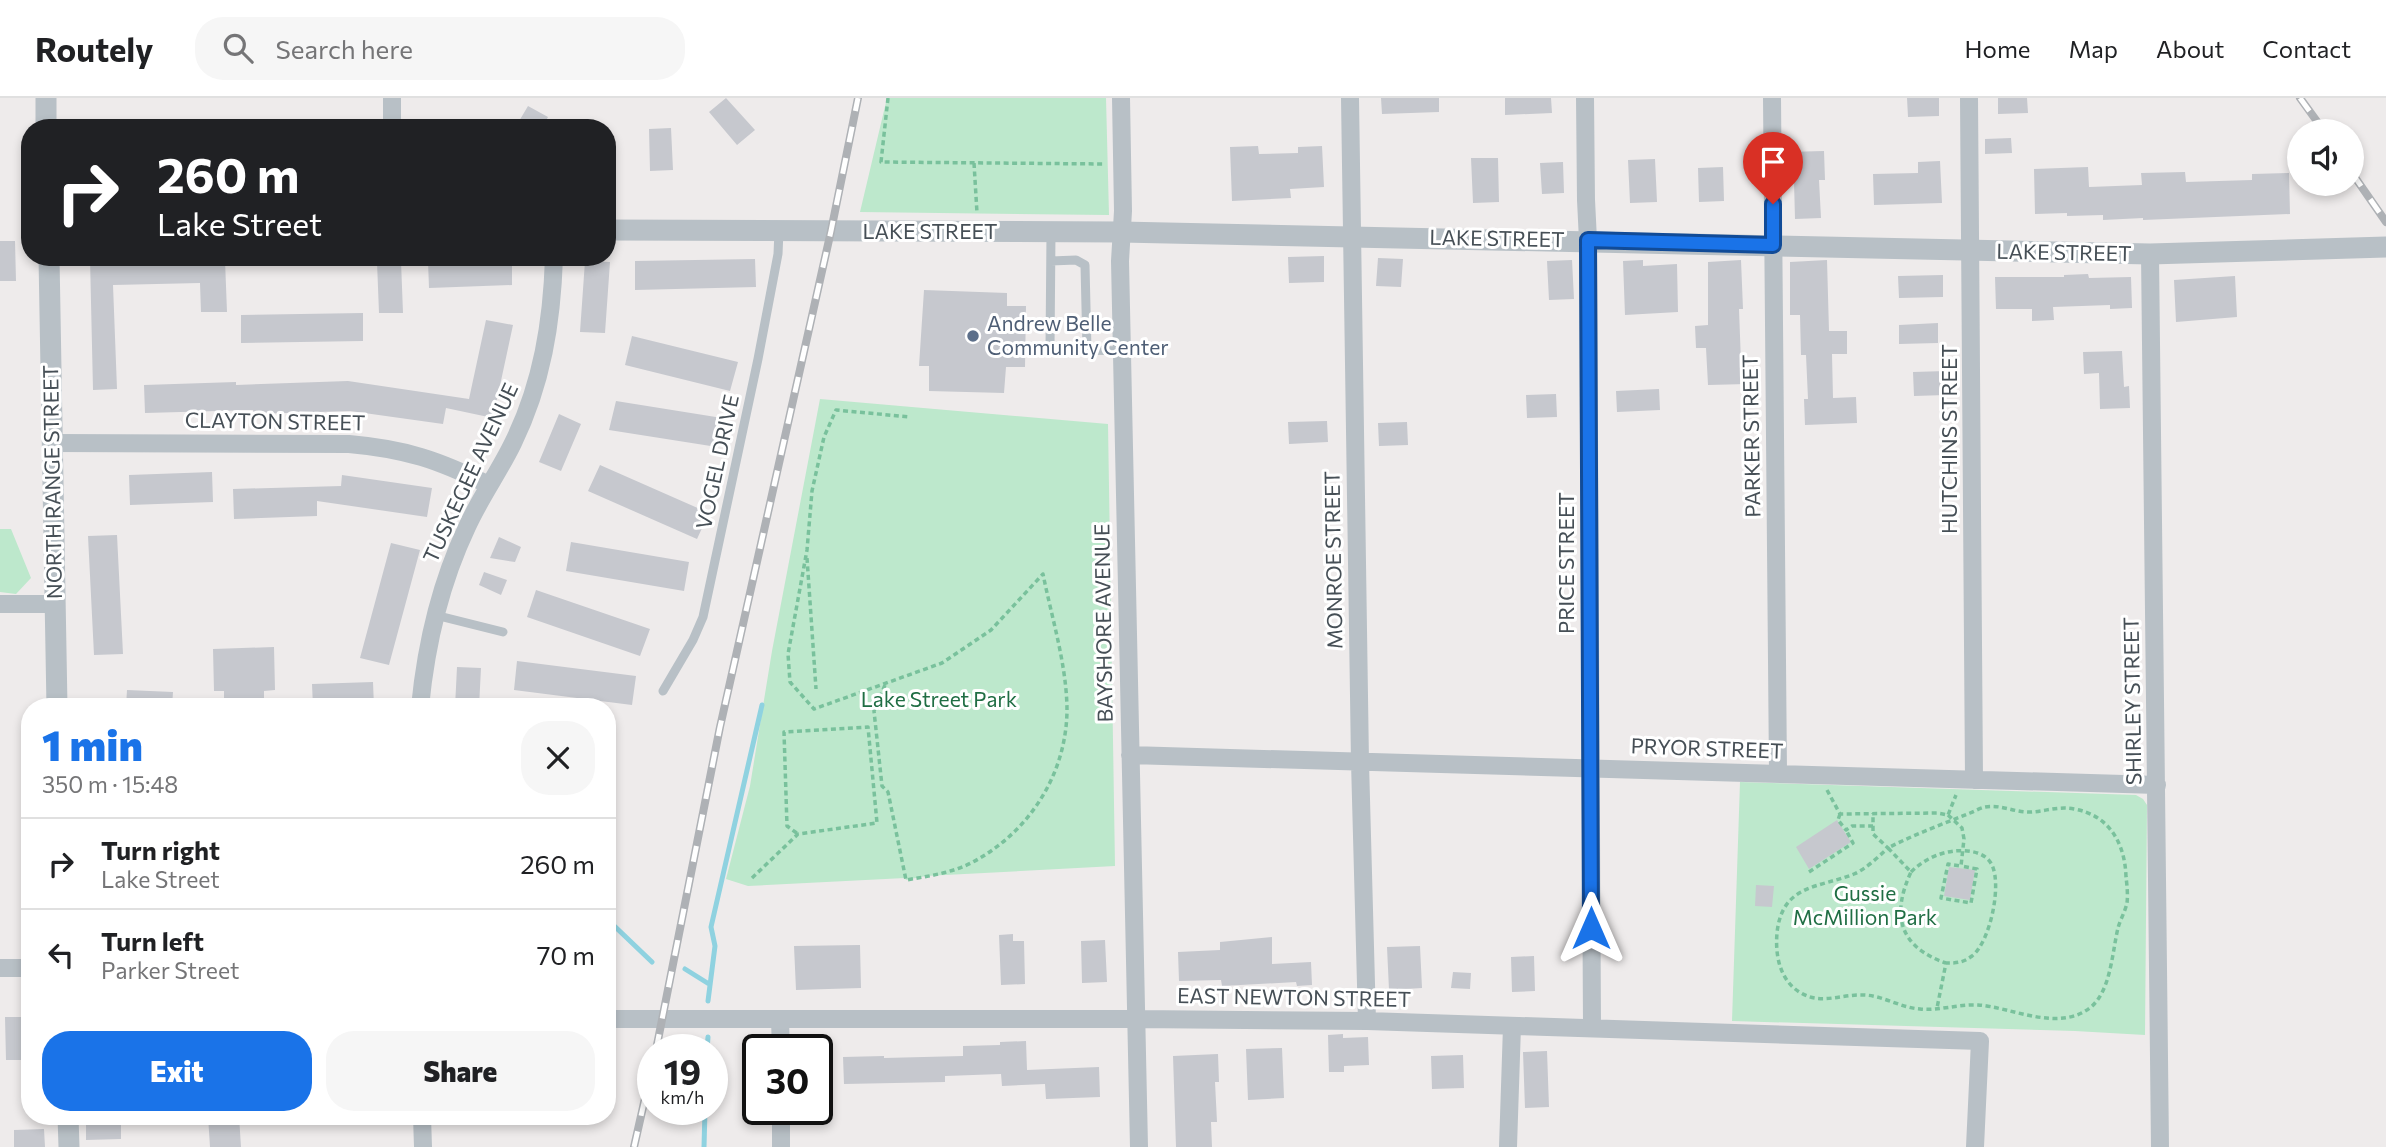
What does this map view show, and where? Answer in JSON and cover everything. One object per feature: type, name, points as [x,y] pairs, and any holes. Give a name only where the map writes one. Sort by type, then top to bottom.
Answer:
[{"type":"street","points":[[46,98],[46,119]]},
{"type":"street","points":[[391,98],[392,119]]},
{"type":"street","name":"BAYSHORE AVENUE","points":[[1121,98],[1120,261],[1139,1147]]},
{"type":"street","name":"MONROE STREET","points":[[1350,98],[1360,762],[1367,1021]]},
{"type":"street","name":"PRICE STREET","points":[[1585,98],[1592,1028]]},
{"type":"street","name":"PARKER STREET","points":[[1772,98],[1778,773]]},
{"type":"street","name":"HUTCHINS STREET","points":[[1969,98],[1974,780]]},
{"type":"street","name":"LAKE STREET","points":[[616,230],[1121,232],[2150,254],[2386,247]]},
{"type":"street","name":"SHIRLEY STREET","points":[[2150,254],[2160,1147]]},
{"type":"street","name":"NORTH RANGE STREET","points":[[48,266],[57,698]]},
{"type":"street","name":"TUSKEGEE AVENUE","points":[[421,698],[424,667],[435,615],[466,528],[513,444],[537,384],[553,297],[554,266]]},
{"type":"street","name":"CLAYTON STREET","points":[[53,443],[373,446],[442,462],[489,485]]},
{"type":"street","points":[[0,604],[55,604]]},
{"type":"street","name":"PRYOR STREET","points":[[1130,755],[2157,785]]},
{"type":"street","points":[[0,968],[21,968]]},
{"type":"street","name":"EAST NEWTON STREET","points":[[616,1019],[1367,1021],[1980,1041],[1975,1147]]},
{"type":"street","points":[[780,1020],[780,1034]]},
{"type":"street","points":[[1508,1147],[1512,1026]]},
{"type":"street","points":[[68,1125],[69,1147]]},
{"type":"street","points":[[422,1125],[423,1147]]},
{"type":"street","points":[[781,1125],[781,1147]]},
{"type":"lane","name":"VOGEL DRIVE","points":[[663,691],[693,640],[702,617],[758,359],[778,254],[779,231]]},
{"type":"lane","points":[[1051,233],[1049,349],[1122,351]]},
{"type":"lane","points":[[1051,261],[1076,260],[1085,265],[1087,350]]},
{"type":"lane","points":[[435,615],[503,632]]},
{"type":"path","points":[[888,98],[881,162],[1107,164]]},
{"type":"path","points":[[974,163],[977,213]]},
{"type":"path","points":[[885,685],[874,711],[882,786],[888,792],[906,880],[942,873],[971,863],[999,846],[1021,827],[1046,792],[1058,767],[1066,735],[1064,677],[1043,574],[991,630],[942,663],[814,709],[790,682],[788,654],[807,551],[811,491],[824,437],[836,410],[910,417]]},
{"type":"path","points":[[807,551],[816,689]]},
{"type":"path","points":[[752,878],[798,834],[877,823],[868,727],[784,732],[787,826],[798,834]]},
{"type":"path","points":[[1809,872],[1853,843],[1838,820],[1840,814],[1826,788]]},
{"type":"path","points":[[1948,815],[1957,793]]},
{"type":"path","points":[[2000,806],[2019,812],[2051,808],[2074,809],[2104,820],[2114,833],[2125,858],[2127,903],[2118,925],[2103,993],[2090,1007],[2062,1017],[2036,1018],[1975,1005],[1919,1009],[1865,994],[1829,999],[1815,998],[1802,994],[1788,983],[1780,968],[1777,932],[1783,912],[1793,895],[1814,885],[1856,873],[1909,837],[1954,818],[1983,807],[2000,806]]},
{"type":"path","points":[[1873,813],[1873,834],[1911,872]]},
{"type":"path","points":[[1840,814],[1948,815],[1962,828],[1964,850],[1961,866]]},
{"type":"path","points":[[1846,830],[1852,826],[1873,826]]},
{"type":"path","points":[[1964,850],[1982,854],[1992,864],[1995,877],[1994,908],[1990,923],[1974,954],[1962,962],[1946,963],[1925,954],[1912,944],[1900,919],[1902,891],[1911,872],[1940,853],[1964,850]]},
{"type":"path","points":[[1948,864],[1961,866],[1977,869],[1971,903],[1941,898],[1948,864]]},
{"type":"path","points":[[1937,1008],[1946,963]]},
{"type":"green space","points":[[887,98],[1106,98],[1109,215],[860,212]]},
{"type":"green space","name":"Lake Street Park","points":[[820,399],[1108,424],[1115,866],[926,876],[906,880],[748,886],[726,879],[750,786],[772,651]]},
{"type":"green space","points":[[0,529],[11,529],[31,578],[16,594],[0,592]]},
{"type":"green space","name":"Gussie McMillion Park","points":[[1740,782],[2136,795],[2143,799],[2147,805],[2145,1035],[1732,1021]]},
{"type":"building","points":[[726,98],[755,130],[737,145],[709,112]]},
{"type":"building","points":[[1381,98],[1439,98],[1439,112],[1382,114]]},
{"type":"building","points":[[1505,98],[1551,98],[1552,113],[1505,115]]},
{"type":"building","points":[[1907,98],[1939,98],[1939,116],[1908,117]]},
{"type":"building","points":[[1998,98],[2027,98],[2028,113],[1998,114]]},
{"type":"building","points":[[528,106],[548,117],[547,119],[520,119]]},
{"type":"building","points":[[671,128],[673,170],[650,171],[649,129]]},
{"type":"building","points":[[2011,138],[2012,153],[1985,154],[1985,139]]},
{"type":"building","points":[[1258,146],[1259,154],[1298,153],[1298,147],[1322,146],[1324,187],[1290,189],[1291,198],[1232,201],[1230,147]]},
{"type":"building","points":[[1824,151],[1825,180],[1819,180],[1821,218],[1795,219],[1794,181],[1787,181],[1786,152]]},
{"type":"building","points":[[1471,158],[1498,158],[1499,202],[1473,203]]},
{"type":"building","points":[[1655,159],[1657,202],[1630,203],[1628,160]]},
{"type":"building","points":[[1940,161],[1942,203],[1874,205],[1873,174],[1918,173],[1918,162]]},
{"type":"building","points":[[1563,162],[1564,193],[1542,194],[1540,163]]},
{"type":"building","points":[[1723,167],[1724,201],[1699,202],[1698,168]]},
{"type":"building","points":[[2088,167],[2089,187],[2142,185],[2141,173],[2185,172],[2186,182],[2252,180],[2252,174],[2287,173],[2290,214],[2103,220],[2103,215],[2035,214],[2034,169]]},
{"type":"building","points":[[0,241],[15,241],[16,281],[0,281]]},
{"type":"building","points":[[1324,256],[1324,282],[1289,283],[1288,257]]},
{"type":"building","points":[[1378,258],[1403,259],[1401,287],[1376,286]]},
{"type":"building","points":[[755,259],[756,287],[635,290],[635,261]]},
{"type":"building","points":[[1572,260],[1574,299],[1549,300],[1547,261]]},
{"type":"building","points":[[1643,260],[1643,266],[1677,264],[1678,312],[1625,315],[1623,261]]},
{"type":"building","points":[[1741,260],[1741,363],[1747,363],[1747,384],[1708,385],[1706,348],[1696,348],[1695,326],[1708,325],[1708,262]]},
{"type":"building","points":[[1827,260],[1829,331],[1847,331],[1847,354],[1832,354],[1833,398],[1856,397],[1857,423],[1805,425],[1804,399],[1808,399],[1806,355],[1801,355],[1800,315],[1790,315],[1790,262]]},
{"type":"building","points":[[90,266],[225,266],[227,312],[201,312],[200,283],[113,285],[117,389],[93,390]]},
{"type":"building","points":[[377,266],[401,266],[403,313],[379,313]]},
{"type":"building","points":[[428,266],[512,266],[512,285],[429,288]]},
{"type":"building","points":[[585,266],[610,266],[605,333],[580,332]]},
{"type":"building","points":[[2088,274],[2089,278],[2131,277],[2132,308],[2110,309],[2110,305],[2053,307],[2054,320],[2032,321],[2032,309],[1996,309],[1995,277],[2064,277]]},
{"type":"building","points":[[1943,275],[1943,297],[1899,298],[1898,276]]},
{"type":"building","points":[[2235,276],[2237,317],[2176,322],[2174,280]]},
{"type":"building","name":"Andrew Belle Community Center","points":[[924,290],[1007,293],[1007,306],[1026,306],[1025,367],[1006,367],[1004,393],[929,391],[929,366],[919,366]]},
{"type":"building","points":[[363,313],[363,341],[241,343],[241,315]]},
{"type":"building","points":[[486,320],[513,325],[493,418],[446,408],[443,424],[350,411],[145,413],[144,385],[348,381],[469,399]]},
{"type":"building","points":[[1938,323],[1938,343],[1899,344],[1899,325]]},
{"type":"building","points":[[632,336],[738,362],[730,391],[625,365]]},
{"type":"building","points":[[2122,351],[2124,387],[2129,386],[2130,408],[2100,409],[2099,373],[2084,374],[2083,352]]},
{"type":"building","points":[[1946,371],[1946,395],[1914,396],[1913,372]]},
{"type":"building","points":[[1659,389],[1660,410],[1617,412],[1616,391]]},
{"type":"building","points":[[1556,394],[1557,417],[1527,418],[1526,395]]},
{"type":"building","points":[[616,401],[722,418],[717,447],[609,430]]},
{"type":"building","points":[[559,414],[581,424],[561,471],[539,462]]},
{"type":"building","points":[[1327,421],[1328,442],[1289,444],[1288,422]]},
{"type":"building","points":[[1407,422],[1408,445],[1379,446],[1378,423]]},
{"type":"building","points":[[600,465],[709,513],[697,539],[588,491]]},
{"type":"building","points":[[212,472],[213,502],[130,505],[129,475]]},
{"type":"building","points":[[342,475],[432,488],[427,517],[317,501],[317,516],[234,519],[233,489],[341,486]]},
{"type":"building","points":[[117,535],[123,654],[94,655],[88,536]]},
{"type":"building","points":[[499,537],[521,547],[515,562],[490,558]]},
{"type":"building","points":[[571,542],[689,562],[684,591],[566,571]]},
{"type":"building","points":[[391,543],[420,550],[389,665],[360,658]]},
{"type":"building","points":[[484,572],[507,580],[501,595],[479,585]]},
{"type":"building","points":[[536,590],[650,629],[640,656],[527,617]]},
{"type":"building","points":[[274,647],[275,690],[264,691],[264,698],[224,698],[224,691],[214,691],[213,649]]},
{"type":"building","points":[[517,661],[636,676],[632,705],[616,703],[616,698],[577,698],[514,690]]},
{"type":"building","points":[[457,667],[481,668],[479,698],[455,698]]},
{"type":"building","points":[[373,682],[374,698],[313,698],[312,684]]},
{"type":"building","points":[[127,690],[173,692],[173,698],[127,698]]},
{"type":"building","points":[[1837,820],[1851,842],[1809,869],[1796,847]]},
{"type":"building","points":[[1949,867],[1975,870],[1970,900],[1944,896]]},
{"type":"building","points":[[1756,885],[1774,886],[1772,907],[1755,906]]},
{"type":"building","points":[[1013,934],[1013,941],[1024,941],[1025,984],[1001,985],[999,935]]},
{"type":"building","points":[[1272,937],[1272,964],[1311,962],[1312,985],[1297,986],[1296,982],[1222,986],[1221,980],[1179,981],[1178,952],[1220,950],[1220,942]]},
{"type":"building","points":[[1105,940],[1107,982],[1082,983],[1081,941]]},
{"type":"building","points":[[860,945],[861,988],[796,990],[794,946]]},
{"type":"building","points":[[1420,946],[1422,988],[1389,990],[1387,947]]},
{"type":"building","points":[[1534,956],[1535,991],[1512,992],[1511,957]]},
{"type":"building","points":[[1453,972],[1471,973],[1470,989],[1451,988]]},
{"type":"building","points":[[5,1017],[21,1017],[21,1060],[6,1060]]},
{"type":"building","points":[[1343,1034],[1343,1038],[1368,1037],[1369,1065],[1344,1066],[1344,1072],[1329,1072],[1328,1035]]},
{"type":"building","points":[[1026,1041],[1027,1070],[1099,1067],[1100,1097],[1046,1099],[1045,1084],[1002,1086],[1001,1074],[945,1076],[945,1082],[844,1084],[843,1057],[963,1056],[963,1046]]},
{"type":"building","points":[[1282,1048],[1284,1098],[1248,1100],[1246,1049]]},
{"type":"building","points":[[1547,1051],[1549,1107],[1525,1108],[1523,1052]]},
{"type":"building","points":[[1218,1054],[1219,1082],[1215,1082],[1217,1122],[1211,1122],[1212,1147],[1176,1147],[1173,1056]]},
{"type":"building","points":[[1463,1055],[1464,1088],[1432,1089],[1431,1056]]},
{"type":"building","points":[[86,1125],[121,1125],[121,1139],[86,1140]]},
{"type":"building","points":[[209,1125],[240,1125],[241,1147],[210,1147]]},
{"type":"building","points":[[44,1129],[45,1147],[14,1147],[14,1130]]},
{"type":"waterway","points":[[708,1001],[715,946],[711,927],[762,705]]},
{"type":"waterway","points":[[616,928],[652,962]]},
{"type":"waterway","points":[[685,969],[709,984]]},
{"type":"waterway","points":[[704,1147],[705,1125]]},
{"type":"railway","points":[[659,1034],[720,727],[831,231],[858,98]]},
{"type":"railway","points":[[2300,98],[2315,119]]},
{"type":"railway","points":[[2364,190],[2386,222]]},
{"type":"railway","points":[[634,1147],[639,1125]]},
{"type":"place","name":"Andrew Belle Community Center","points":[[973,336]]},
{"type":"route","points":[[1591,928],[1588,240],[1773,245],[1773,204]]}]
